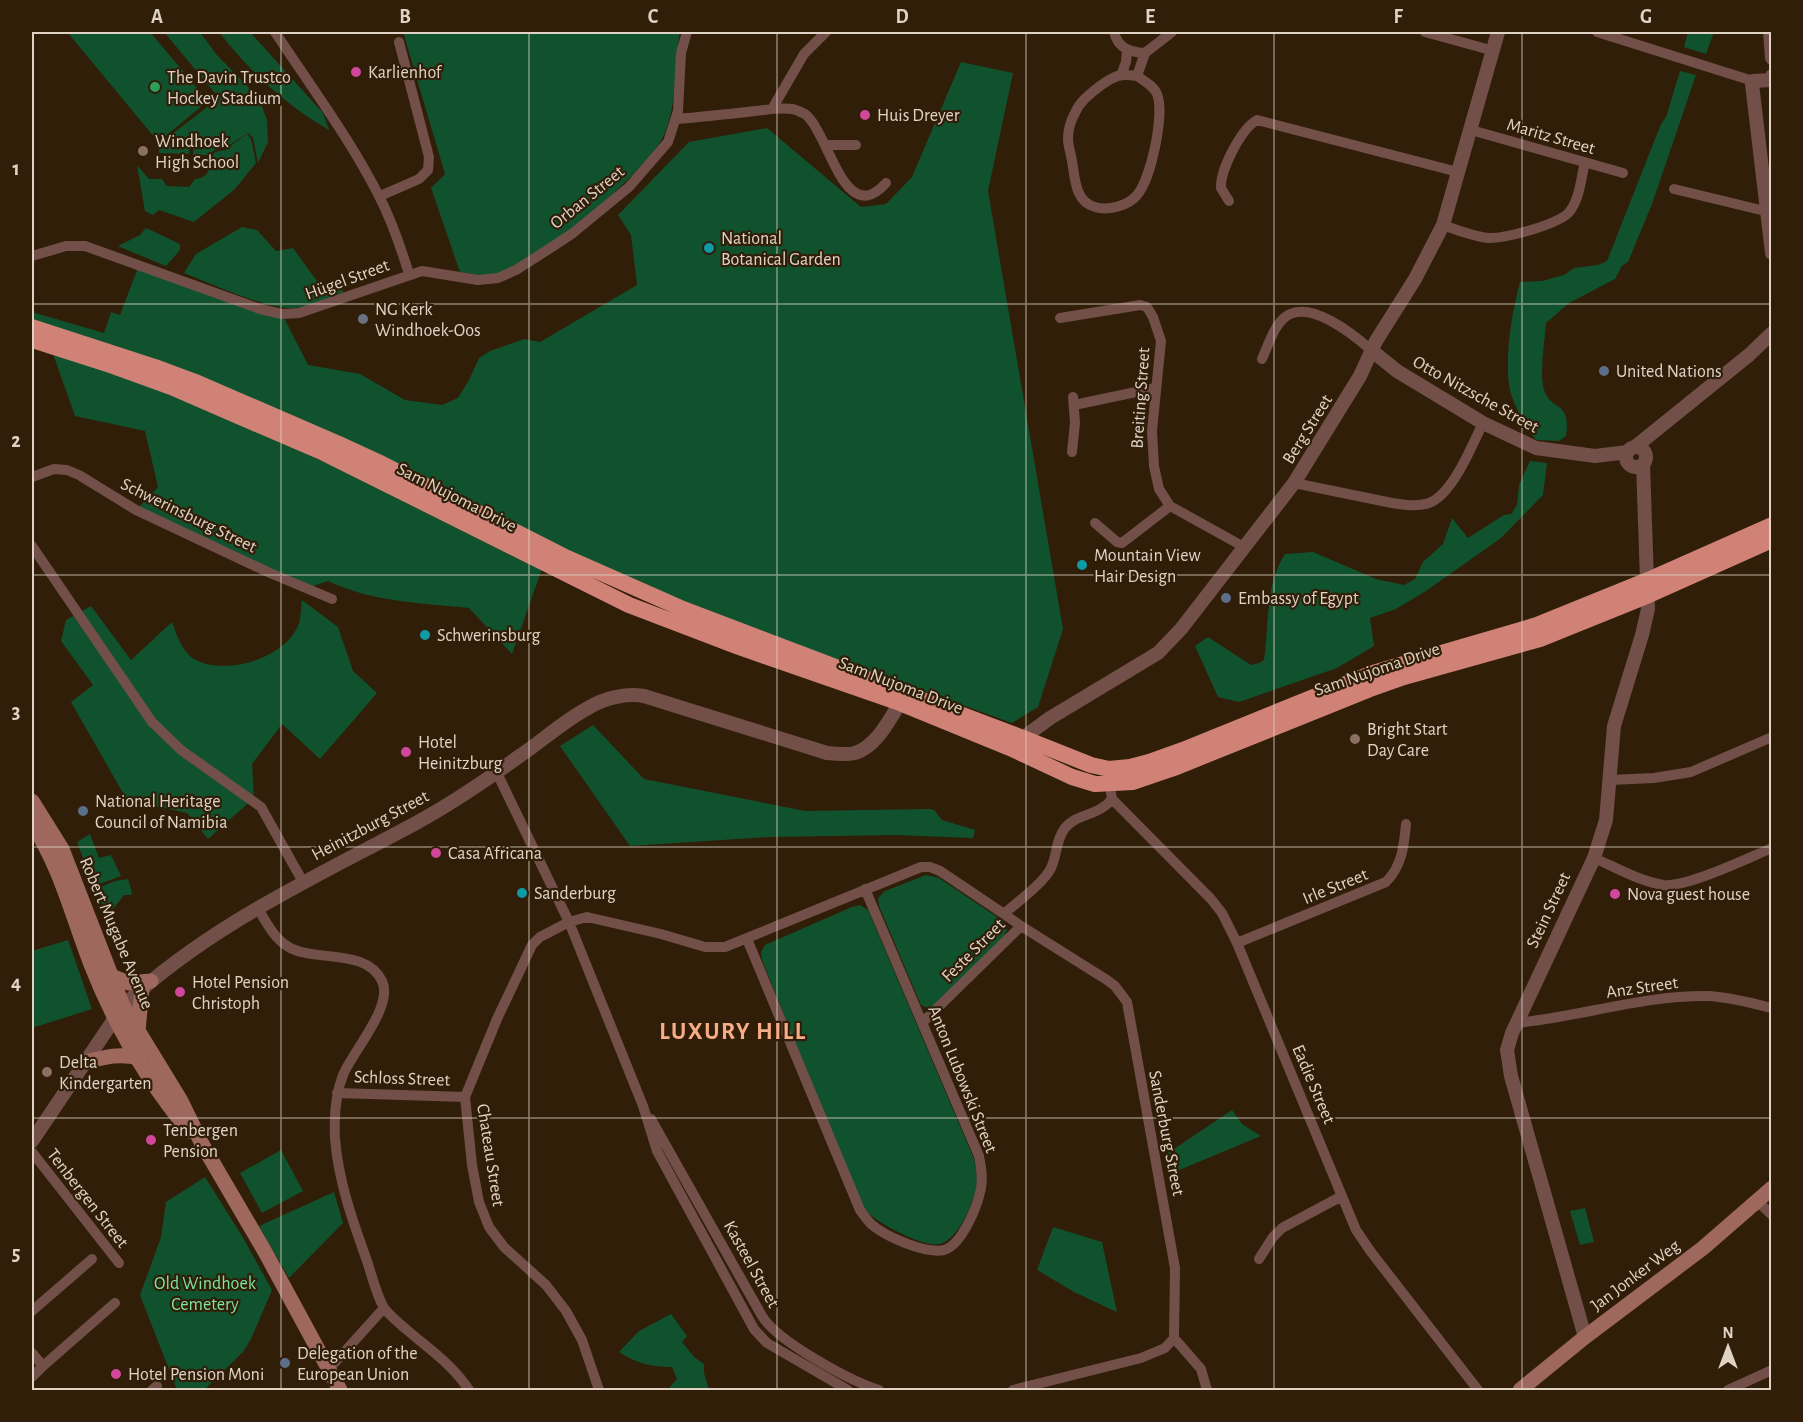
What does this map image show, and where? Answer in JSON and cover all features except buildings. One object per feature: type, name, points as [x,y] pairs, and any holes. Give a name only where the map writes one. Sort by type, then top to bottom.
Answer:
[{"type":"highway","name":"Sam Nujoma Drive","points":[[32,327],[198,383],[378,462],[563,556],[634,589],[1017,743],[1083,781],[1110,784],[1133,782],[1404,677],[1540,639],[1772,525]]},
{"type":"highway","name":"Sam Nujoma Drive","points":[[32,340],[171,387],[313,448],[629,605],[739,647],[903,698]]},
{"type":"highway","name":"Sam Nujoma Drive","points":[[1648,587],[1772,540]]},
{"type":"main road","name":"Robert Mugabe Avenue","points":[[32,801],[62,849],[111,976],[119,1012],[138,1031],[181,1101],[202,1144],[264,1250],[340,1390]]},
{"type":"main road","name":"Robert Mugabe Avenue","points":[[32,824],[61,881],[91,965],[119,1012],[139,1058],[171,1107],[202,1144]]},
{"type":"main road","points":[[111,976],[129,983],[146,985],[138,1031]]},
{"type":"main road","points":[[86,1062],[113,1054],[139,1058]]},
{"type":"main road","name":"Jan Jonker Weg","points":[[1520,1390],[1585,1337],[1703,1248],[1772,1188]]},
{"type":"street","name":"Hügel Street","points":[[32,256],[66,246],[85,246],[260,309],[290,314],[322,307],[409,274],[380,196],[275,32]]},
{"type":"street","name":"Orban Street","points":[[409,274],[422,271],[478,280],[498,278],[516,270],[573,233],[629,187],[668,142],[676,119],[681,53],[687,32]]},
{"type":"street","points":[[772,110],[804,54],[826,32]]},
{"type":"street","points":[[1114,32],[1115,38],[1127,50],[1145,53]]},
{"type":"street","points":[[1137,76],[1145,53],[1172,32]]},
{"type":"street","points":[[1425,32],[1494,51]]},
{"type":"street","name":"Berg Street","points":[[1017,743],[1050,718],[1158,653],[1181,629],[1294,483],[1360,376],[1371,350],[1415,279],[1443,225],[1498,32]]},
{"type":"street","points":[[1597,32],[1753,81],[1771,78]]},
{"type":"street","points":[[1770,32],[1772,58]]},
{"type":"street","points":[[380,196],[419,179],[425,174],[429,165],[424,133],[399,42]]},
{"type":"street","points":[[1122,73],[1137,76],[1157,93],[1160,110],[1158,133],[1150,165],[1138,195],[1121,206],[1095,207],[1080,197],[1076,186],[1068,139],[1070,128],[1081,103],[1106,82],[1122,73],[1127,50]]},
{"type":"street","points":[[1753,81],[1765,210],[1772,253]]},
{"type":"street","points":[[676,119],[772,110],[790,109],[801,112],[816,126],[840,176],[851,192],[871,194],[886,183]]},
{"type":"street","points":[[1229,201],[1221,188],[1224,166],[1247,129],[1257,120],[1458,171]]},
{"type":"street","name":"Maritz Street","points":[[1471,130],[1623,173]]},
{"type":"street","points":[[826,145],[856,145]]},
{"type":"street","points":[[1443,225],[1467,233],[1494,238],[1564,218],[1577,199],[1585,162]]},
{"type":"street","points":[[1674,189],[1765,210]]},
{"type":"street","name":"Breiting Street","points":[[1060,318],[1145,306],[1153,317],[1161,341],[1152,431],[1154,466],[1159,489],[1170,506]]},
{"type":"street","points":[[1262,359],[1280,324],[1285,318],[1296,314],[1308,314],[1328,319],[1371,350]]},
{"type":"street","points":[[1635,457],[1656,432],[1749,355],[1772,333]]},
{"type":"street","name":"Otto Nitzsche Street","points":[[1371,350],[1397,371],[1484,423],[1543,450],[1578,455],[1635,457]]},
{"type":"street","points":[[1072,452],[1074,401],[1155,388]]},
{"type":"street","points":[[1294,483],[1392,503],[1428,504],[1448,489],[1484,423]]},
{"type":"street","name":"Stein Street","points":[[1585,1337],[1507,1058],[1507,1050],[1516,1023],[1594,858],[1606,820],[1614,726],[1645,624],[1648,587],[1644,490],[1635,457]]},
{"type":"street","name":"Schwerinsburg Street","points":[[32,477],[54,469],[67,470],[136,510],[332,600]]},
{"type":"street","points":[[1095,523],[1117,542],[1122,543],[1170,506],[1244,547]]},
{"type":"street","points":[[32,546],[152,722],[181,750],[261,807],[303,882]]},
{"type":"street","name":"Heinitzburg Street","points":[[32,1141],[119,1012],[146,985],[223,928],[257,907],[418,822],[497,773],[587,708],[635,694],[827,753],[842,754],[854,753],[870,745],[903,698]]},
{"type":"street","points":[[1610,780],[1654,778],[1691,772],[1772,737]]},
{"type":"street","name":"Kasteel Street","points":[[497,773],[569,922],[643,1106],[657,1151],[754,1329],[767,1343],[848,1390]]},
{"type":"street","name":"Feste Street","points":[[922,1022],[1021,926],[1004,914],[1050,869],[1066,827],[1076,820],[1102,810],[1110,784]]},
{"type":"street","name":"Eadie Street","points":[[1110,784],[1222,913],[1238,943],[1356,1230],[1478,1390]]},
{"type":"street","name":"Irle Street","points":[[1238,943],[1386,882],[1396,869],[1403,853],[1406,824]]},
{"type":"street","points":[[1594,858],[1653,882],[1672,885],[1702,877],[1772,848]]},
{"type":"street","points":[[569,922],[594,917],[705,947],[725,947],[913,870],[930,867],[940,871],[1004,914]]},
{"type":"street","name":"Anton Lubowski Street","points":[[747,939],[860,1210],[871,1224],[920,1249],[945,1250],[964,1232],[981,1190],[982,1172],[979,1156],[865,889]]},
{"type":"street","points":[[257,907],[273,932],[286,946],[303,952],[352,960],[374,971],[382,981],[384,998],[380,1011],[351,1058],[337,1093],[335,1119],[338,1162],[357,1232],[384,1308],[452,1369],[468,1390]]},
{"type":"street","name":"Chateau Street","points":[[569,922],[540,937],[532,945],[477,1064],[465,1097],[472,1165],[484,1216],[496,1238],[546,1284],[566,1311],[582,1340],[599,1390]]},
{"type":"street","name":"Sanderburg Street","points":[[1021,926],[1107,980],[1115,986],[1127,1002],[1175,1268],[1174,1338]]},
{"type":"street","name":"Anz Street","points":[[1516,1023],[1652,1000],[1709,996],[1772,1008]]},
{"type":"street","name":"Schloss Street","points":[[337,1093],[465,1097]]},
{"type":"street","name":"Kasteel Street","points":[[643,1106],[771,1329],[867,1387],[879,1390]]},
{"type":"street","name":"Tenbergen Street","points":[[32,1152],[119,1263]]},
{"type":"street","points":[[1259,1259],[1279,1230],[1342,1196]]},
{"type":"street","points":[[1756,1200],[1772,1215]]},
{"type":"street","points":[[32,1311],[92,1259]]},
{"type":"street","points":[[32,1377],[115,1303]]},
{"type":"street","points":[[328,1370],[384,1308]]},
{"type":"street","points":[[1013,1390],[1141,1358],[1165,1348],[1174,1338],[1201,1369],[1207,1390]]},
{"type":"street","points":[[32,1353],[43,1366]]},
{"type":"street","points":[[1728,1390],[1772,1370]]},
{"type":"green space","name":"The Davin Trustco Hockey Stadium","points":[[150,32],[208,101],[162,139],[155,138],[68,33]]},
{"type":"green space","points":[[164,32],[200,32],[216,54],[259,98],[267,120],[268,142],[258,163],[253,138],[248,133],[225,148],[214,150],[210,155],[193,155],[194,141],[190,141],[189,154],[159,153],[159,144],[219,98]]},
{"type":"green space","points":[[219,32],[250,32],[323,113],[329,130],[298,110],[269,86]]},
{"type":"green space","points":[[403,32],[681,32],[673,103],[667,129],[651,155],[633,174],[611,196],[561,237],[514,267],[496,274],[460,272],[431,188],[445,174]]},
{"type":"green space","points":[[1688,32],[1714,32],[1706,54],[1684,47]]},
{"type":"green space","points":[[961,62],[1013,73],[988,191],[1063,629],[1038,707],[1012,723],[689,606],[32,320],[32,312],[104,333],[111,312],[120,315],[139,265],[282,314],[308,365],[360,374],[405,400],[442,405],[458,398],[479,358],[490,351],[524,339],[540,342],[637,285],[631,235],[618,215],[689,142],[767,128],[861,207],[886,204],[912,177]]},
{"type":"green space","points":[[1680,71],[1696,75],[1652,204],[1628,262],[1622,266],[1615,279],[1569,303],[1546,323],[1542,363],[1543,385],[1550,400],[1563,410],[1566,416],[1566,436],[1559,441],[1536,440],[1520,414],[1509,385],[1510,333],[1520,282],[1542,281],[1564,275],[1574,268],[1598,265],[1607,261],[1661,124],[1666,117]]},
{"type":"green space","points":[[247,134],[251,139],[256,163],[235,189],[194,222],[159,210],[153,215],[145,211],[137,165],[149,179],[162,179],[167,186],[189,187],[195,179],[201,178],[208,172],[215,152],[225,150]]},
{"type":"green space","points":[[242,227],[257,230],[276,251],[293,248],[319,284],[336,283],[344,292],[304,307],[278,307],[184,273],[196,254]]},
{"type":"green space","points":[[146,228],[180,244],[180,250],[166,266],[118,246],[140,235]]},
{"type":"green space","points":[[52,351],[163,388],[544,563],[512,654],[469,608],[379,597],[328,581],[304,589],[136,510],[158,487],[145,431],[75,416]]},
{"type":"green space","points":[[1530,461],[1547,463],[1543,495],[1501,538],[1426,591],[1396,609],[1370,618],[1374,646],[1337,668],[1239,702],[1218,697],[1195,646],[1208,637],[1251,665],[1264,660],[1271,592],[1274,578],[1285,554],[1313,552],[1376,579],[1404,585],[1415,579],[1423,562],[1443,544],[1452,518],[1468,538],[1504,515],[1511,514],[1517,505],[1519,485]]},
{"type":"green space","points":[[302,600],[338,627],[353,671],[377,693],[320,759],[282,724],[252,764],[254,798],[208,839],[187,813],[127,800],[71,702],[93,685],[61,641],[66,620],[91,606],[131,660],[172,622],[181,643],[191,657],[209,664],[239,665],[255,661],[282,646],[299,623]]},
{"type":"green space","points":[[593,725],[644,779],[805,811],[930,809],[934,810],[942,820],[975,830],[973,838],[896,835],[768,837],[630,846],[560,746]]},
{"type":"green space","points":[[90,834],[99,858],[111,855],[121,876],[94,886],[77,842]]},
{"type":"green space","points":[[926,875],[939,878],[1003,921],[1007,930],[1003,938],[937,1005],[929,1009],[921,1005],[879,906],[878,898],[885,891]]},
{"type":"green space","points":[[128,879],[131,895],[124,895],[114,908],[105,912],[96,889],[115,881]]},
{"type":"green space","points":[[860,905],[868,910],[974,1159],[977,1182],[973,1199],[960,1227],[947,1241],[940,1244],[924,1242],[902,1234],[874,1218],[864,1207],[762,960],[761,952],[765,945]]},
{"type":"green space","points":[[68,940],[92,1009],[32,1028],[32,951]]},
{"type":"green space","points":[[1232,1110],[1242,1124],[1261,1136],[1172,1173],[1165,1155]]},
{"type":"green space","points":[[281,1150],[303,1191],[262,1213],[240,1173]]},
{"type":"green space","name":"Old Windhoek Cemetery","points":[[205,1177],[272,1290],[243,1352],[204,1390],[177,1390],[140,1295],[161,1237],[166,1202]]},
{"type":"green space","points":[[334,1192],[343,1223],[289,1278],[259,1226]]},
{"type":"green space","points":[[1585,1208],[1594,1242],[1580,1245],[1570,1211]]},
{"type":"green space","points":[[1053,1227],[1102,1242],[1117,1312],[1074,1292],[1037,1270]]},
{"type":"green space","points":[[671,1314],[687,1336],[682,1342],[694,1357],[704,1364],[709,1390],[667,1390],[677,1379],[672,1367],[644,1364],[619,1352],[639,1331]]},
{"type":"place","name":"Karlienhof","points":[[356,72]]},
{"type":"place","name":"The Davin Trustco Hockey Stadium","points":[[155,87]]},
{"type":"place","name":"Huis Dreyer","points":[[865,115]]},
{"type":"place","name":"Windhoek High School","points":[[143,151]]},
{"type":"place","name":"National Botanical Garden","points":[[709,248]]},
{"type":"place","name":"NG Kerk Windhoek-Oos","points":[[363,319]]},
{"type":"place","name":"United Nations","points":[[1604,371]]},
{"type":"place","name":"Mountain View Hair Design","points":[[1082,565]]},
{"type":"place","name":"Embassy of Egypt","points":[[1226,598]]},
{"type":"place","name":"Schwerinsburg","points":[[425,635]]},
{"type":"place","name":"Bright Start Day Care","points":[[1355,739]]},
{"type":"place","name":"Hotel Heinitzburg","points":[[406,752]]},
{"type":"place","name":"National Heritage Council of Namibia","points":[[83,811]]},
{"type":"place","name":"Casa Africana","points":[[436,853]]},
{"type":"place","name":"Sanderburg","points":[[522,893]]},
{"type":"place","name":"Nova guest house","points":[[1615,894]]},
{"type":"place","name":"Hotel Pension Christoph","points":[[180,992]]},
{"type":"place","name":"Delta Kindergarten","points":[[47,1072]]},
{"type":"place","name":"Tenbergen Pension","points":[[151,1140]]},
{"type":"place","name":"Delegation of the European Union","points":[[285,1363]]},
{"type":"place","name":"Hotel Pension Moni","points":[[116,1374]]},
{"type":"district","name":"LUXURY HILL","points":[[733,1031]]}]
